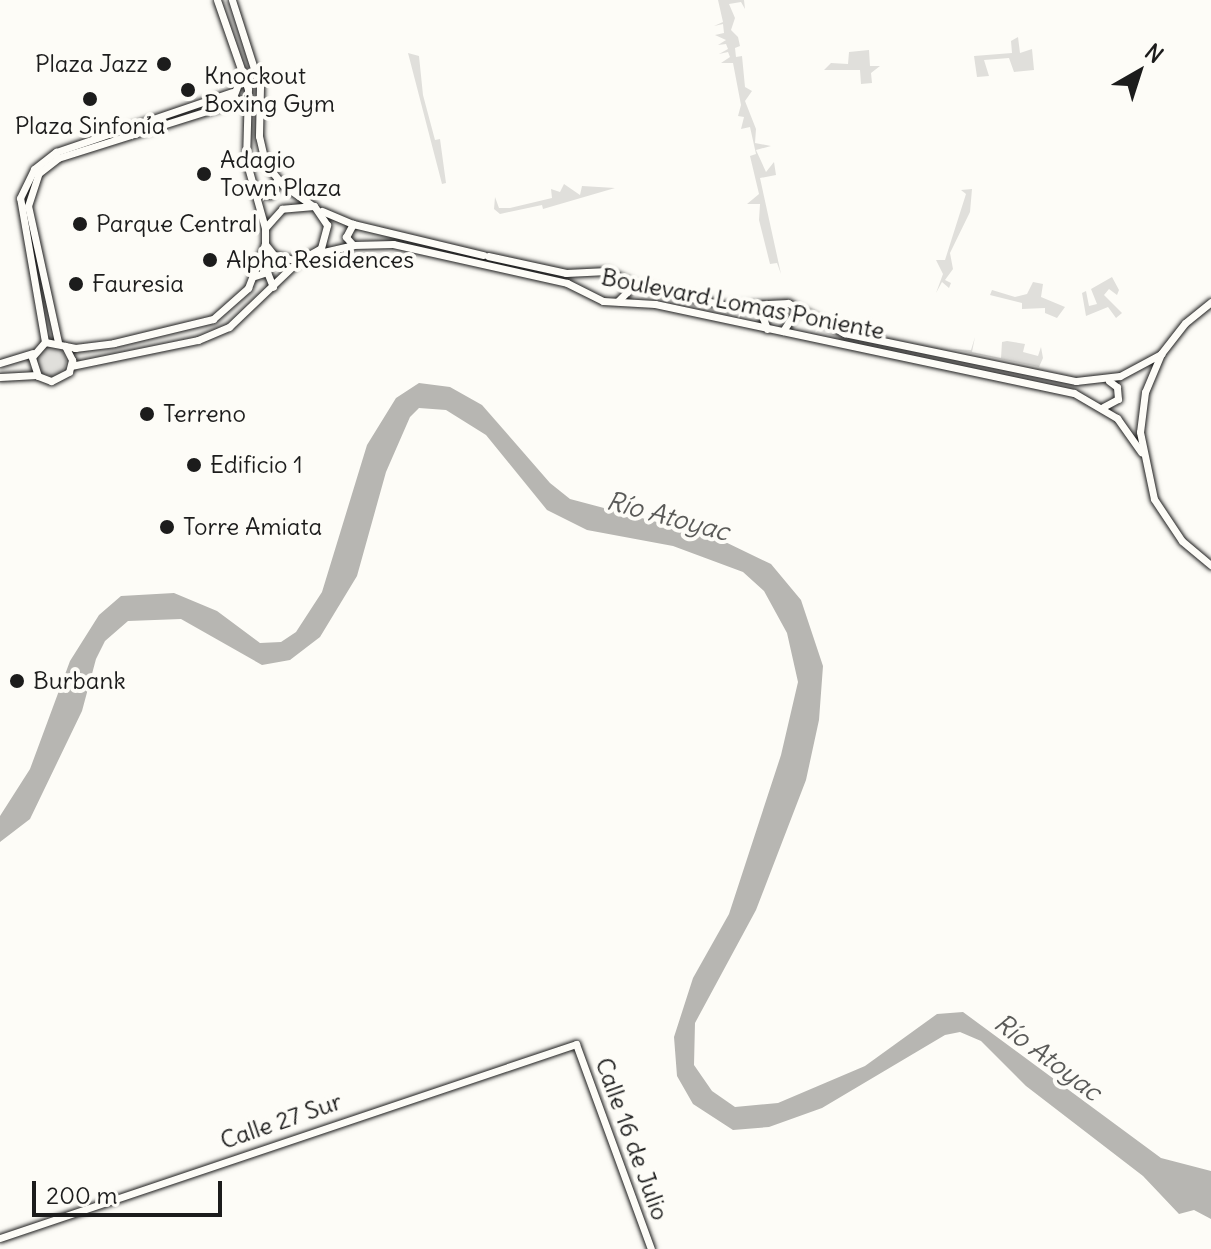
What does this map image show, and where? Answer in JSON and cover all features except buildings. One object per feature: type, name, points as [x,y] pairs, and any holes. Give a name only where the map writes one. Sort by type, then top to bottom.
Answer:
[{"type":"street","points":[[0,363],[33,353],[45,342],[114,343],[204,323],[232,306],[255,276],[265,244],[265,228],[245,151],[250,108],[243,71],[217,0]]},
{"type":"street","points":[[232,0],[260,87],[262,153],[277,180],[270,195],[255,190]]},
{"type":"street","points":[[45,342],[20,198],[34,169],[56,152],[232,92],[243,71]]},
{"type":"street","points":[[232,92],[236,102]]},
{"type":"street","points":[[71,366],[61,344],[28,206],[39,173],[58,158],[236,102],[250,108]]},
{"type":"street","name":"Boulevard Lomas Poniente","points":[[277,180],[317,208],[353,224],[566,273],[607,271],[625,279],[728,306],[798,308],[844,333],[1076,381],[1107,380],[1161,354]]},
{"type":"street","points":[[0,377],[38,376],[58,380],[71,366],[208,337],[239,320],[298,261],[315,254],[327,236],[317,208],[282,209],[265,228]]},
{"type":"street","points":[[353,224],[346,237],[353,245]]},
{"type":"street","points":[[265,244],[280,259],[298,261]]},
{"type":"street","name":"Boulevard Lomas Poniente","points":[[315,254],[353,245],[393,244],[567,283],[587,294],[618,301],[655,304],[1074,393],[1103,407],[1126,427],[1141,452]]},
{"type":"street","points":[[473,263],[482,255]]},
{"type":"street","points":[[496,268],[498,258]]},
{"type":"street","points":[[255,276],[267,272],[273,287]]},
{"type":"street","points":[[587,294],[585,283],[591,273]]},
{"type":"street","points":[[618,301],[627,292],[625,279]]},
{"type":"street","points":[[1211,302],[1185,323],[1161,354],[1145,392],[1141,452],[1166,520],[1185,545],[1211,565]]},
{"type":"street","points":[[767,329],[764,314],[772,305]]},
{"type":"street","points":[[783,331],[798,308]]},
{"type":"street","points":[[33,353],[38,376]]},
{"type":"street","points":[[1103,407],[1118,399],[1117,387],[1107,380]]},
{"type":"street","name":"Calle 27 Sur","points":[[0,1238],[576,1044]]},
{"type":"street","name":"Calle 16 de Julio","points":[[576,1044],[651,1249]]},
{"type":"shaded area","points":[[718,0],[744,0],[745,9],[741,2],[729,4],[735,18],[731,30],[738,37],[740,46],[735,48],[736,57],[742,56],[745,87],[752,91],[745,101],[756,129],[755,143],[771,146],[756,150],[766,172],[774,162],[776,175],[760,178],[781,274],[777,263],[770,264],[759,220],[760,204],[747,204],[759,194],[750,156],[756,154],[750,127],[741,129],[744,117],[738,116],[741,105],[733,63],[721,63],[730,57],[728,52],[719,54],[728,49],[726,44],[718,45],[726,40],[715,35],[724,33],[723,24],[714,26],[723,22]]},
{"type":"shaded area","points":[[1018,37],[1020,53],[1032,49],[1034,70],[1014,72],[1009,58],[984,60],[989,76],[977,77],[974,56],[1012,53],[1011,41]]},
{"type":"shaded area","points":[[869,50],[870,66],[880,66],[871,73],[872,83],[861,84],[860,70],[824,70],[831,63],[848,64],[849,52]]},
{"type":"shaded area","points":[[408,53],[419,56],[423,95],[435,140],[440,139],[446,183],[442,184]]},
{"type":"shaded area","points":[[564,184],[580,195],[582,186],[615,188],[543,209],[542,205],[500,214],[494,209],[495,197],[499,208],[510,208],[552,198],[551,189],[560,192]]},
{"type":"shaded area","points":[[972,189],[970,212],[950,253],[953,269],[945,280],[951,283],[949,288],[942,282],[936,293],[943,274],[936,260],[945,260],[966,194],[961,190]]},
{"type":"shaded area","points":[[1112,277],[1119,290],[1117,295],[1109,289],[1104,295],[1122,313],[1116,318],[1108,307],[1086,316],[1082,293],[1086,291],[1089,306],[1097,304],[1091,289]]},
{"type":"shaded area","points":[[1033,282],[1043,284],[1041,297],[1065,307],[1057,318],[1045,313],[1045,308],[1022,309],[1022,303],[990,295],[992,290],[1015,297],[1027,294]]},
{"type":"shaded area","points":[[975,337],[972,352],[1001,358],[1002,342],[1007,341],[1025,344],[1023,352],[1038,356],[1041,347],[1043,358],[1039,367],[951,349],[971,350]]},
{"type":"shaded area","points":[[51,346],[61,351],[66,361],[61,371],[51,376],[41,371],[36,361],[41,351]]},
{"type":"shaded area","points":[[419,383],[450,387],[482,405],[550,483],[570,499],[717,538],[771,564],[801,600],[823,666],[819,720],[806,780],[756,910],[695,1023],[694,1065],[712,1091],[735,1107],[778,1103],[865,1066],[937,1014],[963,1012],[1161,1158],[1211,1171],[1211,1219],[1194,1210],[1179,1214],[1143,1176],[1026,1086],[981,1041],[960,1032],[945,1035],[822,1108],[769,1127],[733,1130],[693,1104],[677,1076],[674,1037],[693,978],[729,914],[781,755],[798,682],[787,633],[764,591],[743,572],[673,546],[587,530],[547,510],[486,435],[446,410],[419,408],[410,417],[386,472],[357,576],[320,637],[290,660],[262,665],[181,619],[128,621],[105,641],[96,659],[82,711],[30,819],[0,842],[0,816],[30,769],[70,661],[99,615],[121,596],[174,593],[217,611],[260,643],[281,642],[296,632],[322,592],[367,445],[396,398]]},
{"type":"place","name":"Plaza Jazz","points":[[164,64]]},
{"type":"place","name":"Knockout Boxing Gym","points":[[188,90]]},
{"type":"place","name":"Plaza Sinfonía","points":[[90,99]]},
{"type":"place","name":"Adagio Town Plaza","points":[[204,174]]},
{"type":"place","name":"Parque Central","points":[[80,224]]},
{"type":"place","name":"Alpha Residences","points":[[210,260]]},
{"type":"place","name":"Fauresia","points":[[76,284]]},
{"type":"place","name":"Terreno","points":[[147,414]]},
{"type":"place","name":"Edificio 1","points":[[194,465]]},
{"type":"place","name":"Torre Amiata","points":[[167,527]]},
{"type":"place","name":"Burbank","points":[[17,681]]},
{"type":"water label","name":"Río Atoyac","points":[[668,516]]},
{"type":"water label","name":"Río Atoyac","points":[[1048,1057]]}]
